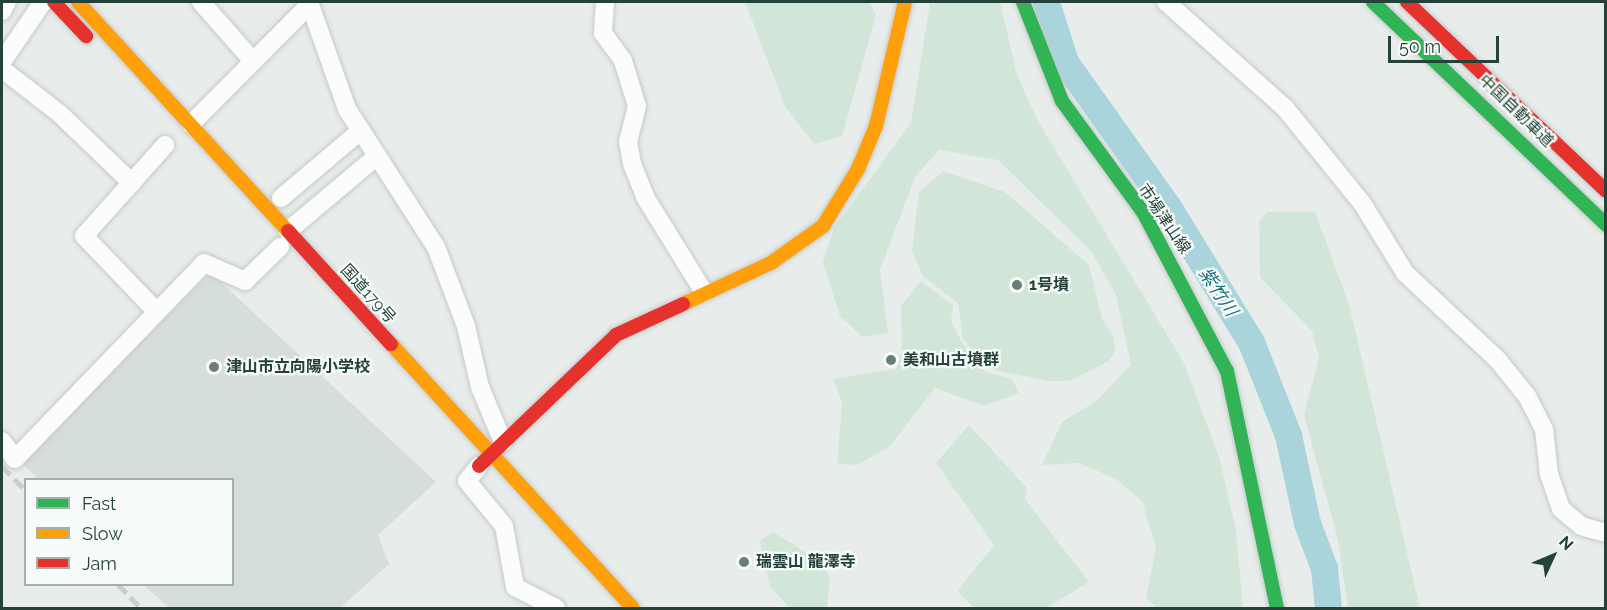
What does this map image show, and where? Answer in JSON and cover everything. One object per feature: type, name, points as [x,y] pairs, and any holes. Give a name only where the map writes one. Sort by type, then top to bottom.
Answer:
[{"type":"main road","points":[[54,2],[94,44]]},
{"type":"main road","name":"国道179号","points":[[78,2],[191,124],[280,239],[448,431]]},
{"type":"main road","points":[[486,459],[616,335],[804,244],[828,219],[876,126],[905,2]]},
{"type":"main road","name":"市場津山線","points":[[1023,2],[1062,101],[1143,212],[1227,371],[1277,609]]},
{"type":"main road","name":"中国自動車道","points":[[1373,2],[1466,85],[1605,225]]},
{"type":"main road","name":"中国自動車道","points":[[1407,2],[1605,191]]},
{"type":"main road","points":[[168,137],[203,163]]},
{"type":"main road","name":"国道179号","points":[[280,239],[486,459],[633,609]]},
{"type":"street","points":[[2,12],[7,2]]},
{"type":"street","points":[[201,2],[253,61]]},
{"type":"street","points":[[605,2],[603,33],[624,61],[637,106],[628,141],[632,164],[645,197],[704,292]]},
{"type":"street","points":[[1166,2],[1285,108],[1362,203],[1405,273],[1497,359],[1527,396],[1544,429],[1548,474],[1562,509],[1581,526],[1605,533]]},
{"type":"street","points":[[191,124],[309,3],[359,132],[436,247],[486,459],[466,481],[504,526],[516,587],[554,608]]},
{"type":"street","points":[[2,62],[38,9]]},
{"type":"street","points":[[2,69],[60,114],[132,183]]},
{"type":"street","points":[[282,198],[359,132]]},
{"type":"street","points":[[157,312],[84,236],[132,183],[168,137]]},
{"type":"street","points":[[2,441],[15,459],[204,263],[245,281],[280,239],[376,158]]},
{"type":"shaded area","name":"津山市立向陽小学校","points":[[211,273],[436,482],[378,535],[389,564],[340,608],[169,608],[145,586],[234,586],[234,478],[37,478],[20,461]]},
{"type":"green space","points":[[745,2],[869,2],[876,15],[842,136],[814,144],[785,106]]},
{"type":"green space","points":[[930,2],[1000,2],[1017,75],[1038,121],[1184,363],[1219,457],[1236,530],[1243,608],[1158,608],[1146,598],[1156,547],[1142,501],[1116,479],[1079,463],[1042,465],[1062,422],[1095,402],[1131,365],[1116,295],[1091,251],[998,160],[939,150],[915,177],[880,270],[888,333],[862,337],[840,316],[823,263],[834,228],[911,123]]},
{"type":"green space","points":[[943,171],[1005,192],[1089,265],[1102,319],[1114,338],[1115,353],[1107,362],[1069,381],[1048,381],[995,370],[976,355],[963,339],[958,303],[923,276],[912,251],[919,192]]},
{"type":"green space","points":[[1267,212],[1315,212],[1349,304],[1420,608],[1348,608],[1338,540],[1304,415],[1319,357],[1312,331],[1260,277],[1259,221]]},
{"type":"green space","points":[[921,281],[953,305],[951,321],[970,358],[986,372],[1012,379],[1019,393],[984,406],[935,388],[889,447],[857,465],[837,463],[842,403],[833,379],[896,369],[902,352],[901,306]]},
{"type":"green space","points":[[969,425],[1027,488],[1025,499],[1089,582],[1046,608],[974,608],[957,591],[994,545],[936,463]]},
{"type":"green space","points":[[773,532],[820,561],[830,577],[827,608],[790,608],[770,587],[760,541]]},
{"type":"waterway","name":"紫竹川","points":[[1046,2],[1065,62],[1170,210],[1251,342],[1288,435],[1307,523],[1324,568],[1328,608]]},
{"type":"railway","points":[[2,466],[24,489]]},
{"type":"railway","points":[[120,586],[141,608]]},
{"type":"traffic: fast","points":[[1023,2],[1062,101],[1143,212],[1227,371],[1277,608]]},
{"type":"traffic: fast","points":[[1373,2],[1606,225]]},
{"type":"traffic: slow","points":[[78,2],[288,231]]},
{"type":"traffic: slow","points":[[683,304],[771,263],[823,226],[858,169],[876,126],[905,2]]},
{"type":"traffic: slow","points":[[391,344],[633,608]]},
{"type":"traffic: jam","points":[[54,2],[86,36]]},
{"type":"traffic: jam","points":[[1407,2],[1606,191]]},
{"type":"traffic: jam","points":[[288,231],[391,344]]},
{"type":"traffic: jam","points":[[479,466],[616,335],[683,304]]},
{"type":"place","name":"1号墳","points":[[1017,285]]},
{"type":"place","name":"美和山古墳群","points":[[891,360]]},
{"type":"place","name":"津山市立向陽小学校","points":[[214,367]]},
{"type":"place","name":"瑞雲山 龍澤寺","points":[[744,562]]}]
